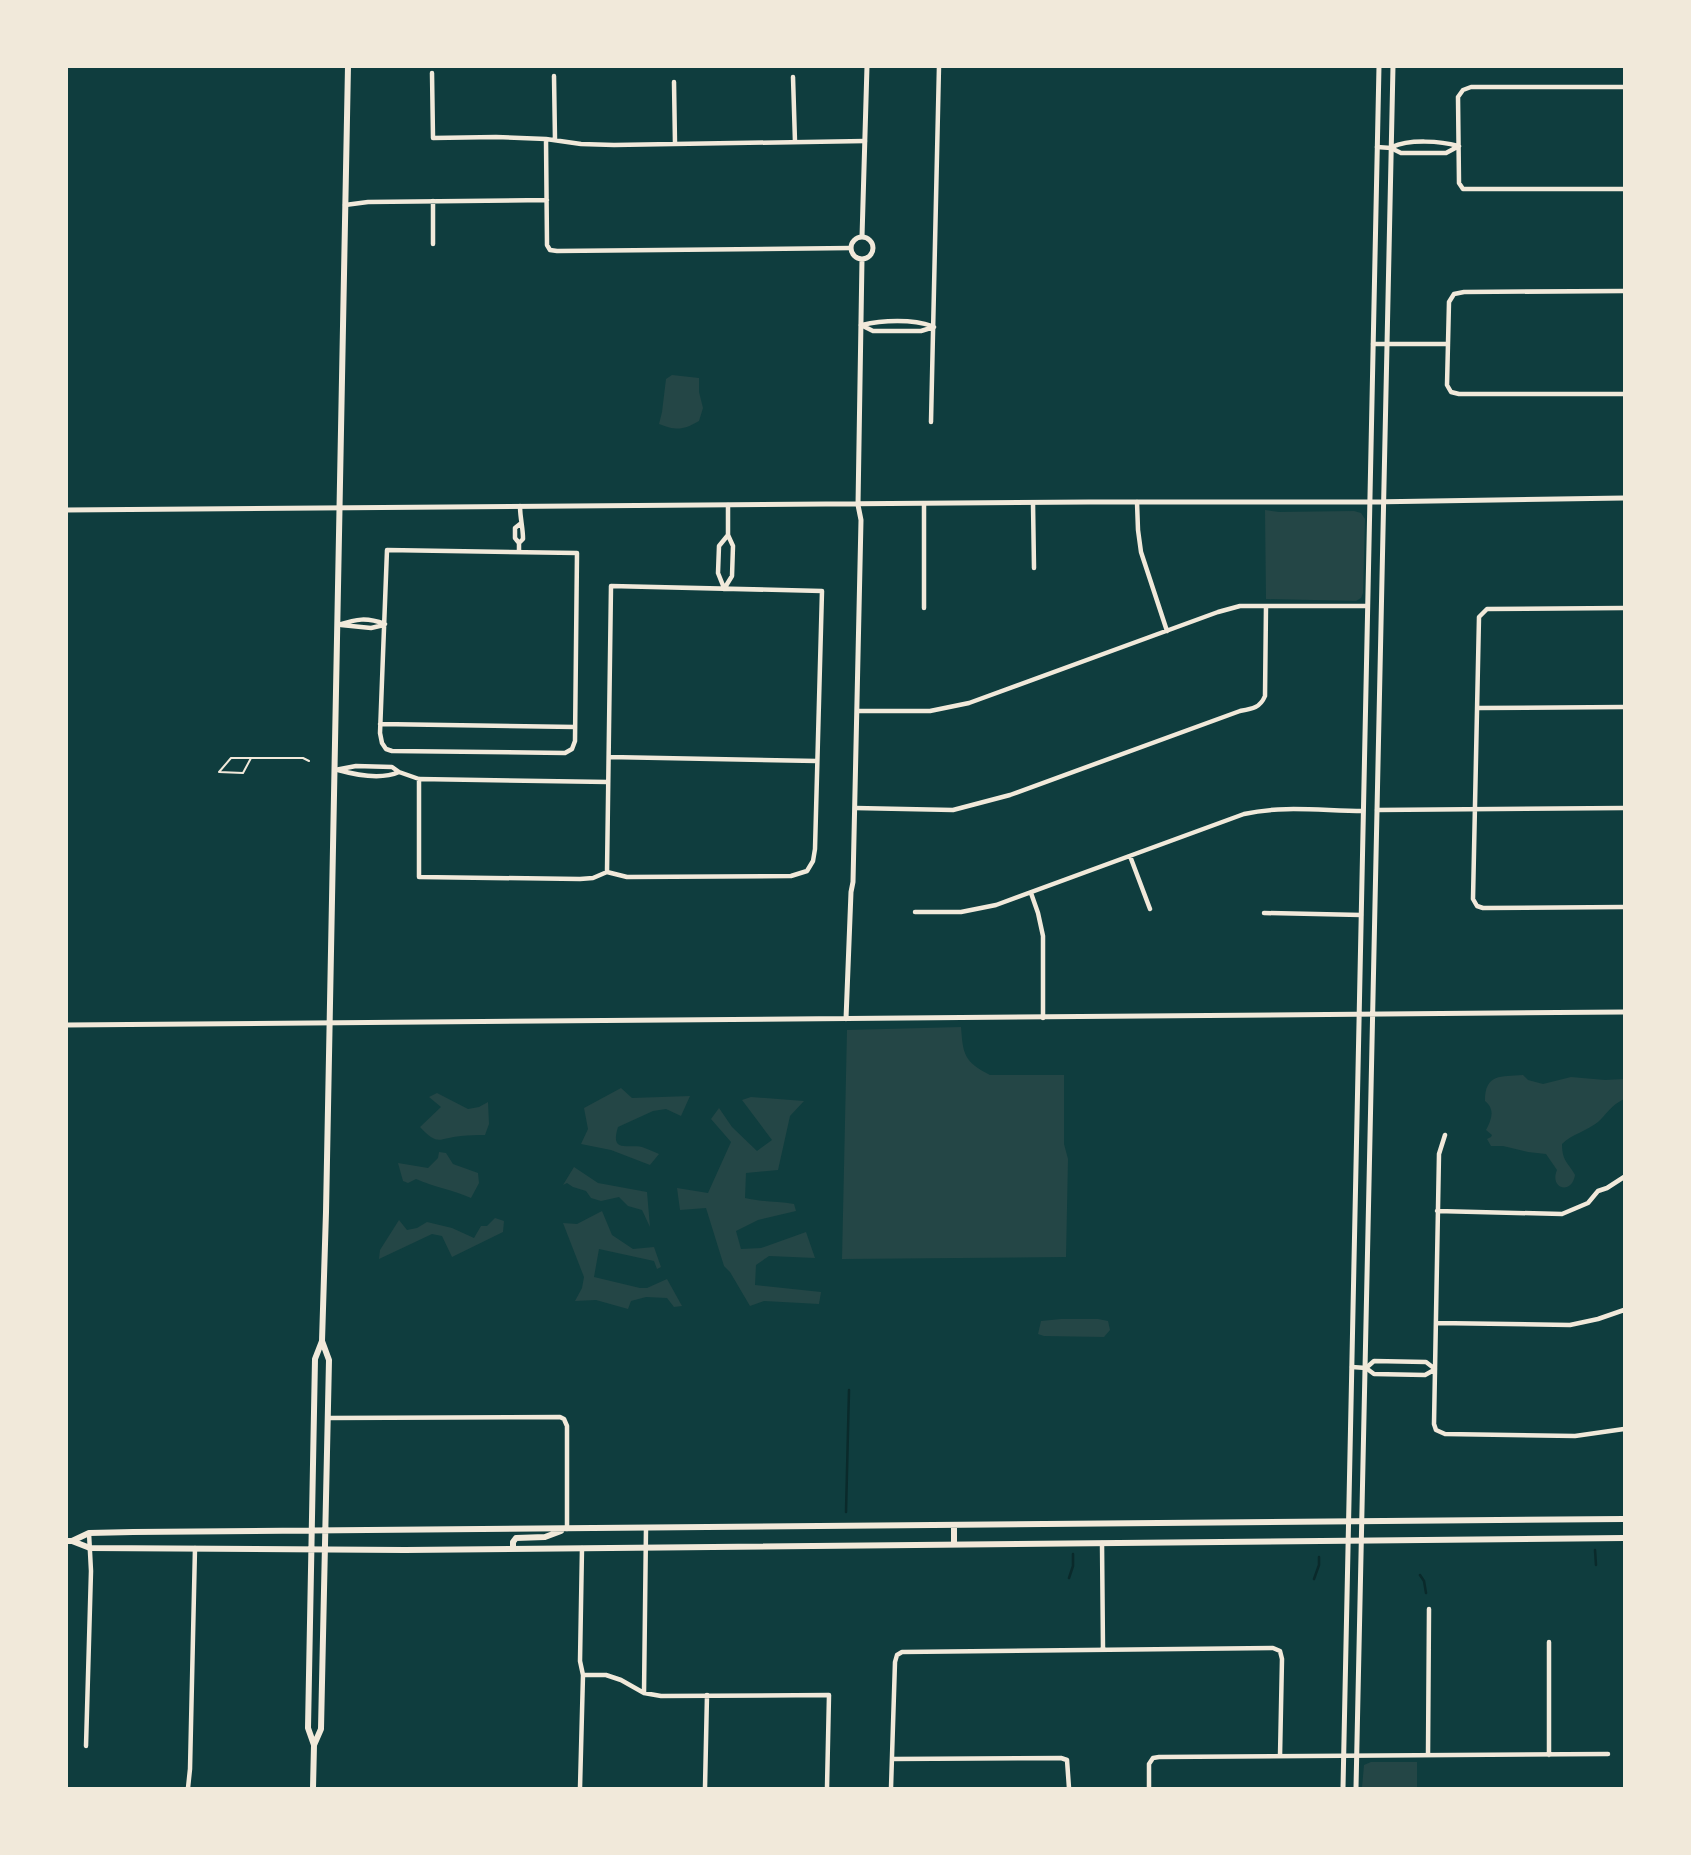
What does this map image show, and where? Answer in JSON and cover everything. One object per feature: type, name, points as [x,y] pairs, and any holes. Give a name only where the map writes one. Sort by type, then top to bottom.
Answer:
[{"type":"main road","points":[[314,1745],[307,1728],[315,1359],[322,1341],[327,1200],[348,66]]},
{"type":"main road","points":[[313,1788],[314,1745],[321,1729],[326,1531],[329,1360],[322,1341]]},
{"type":"main road","points":[[69,1541],[89,1533],[1625,1519]]},
{"type":"main road","points":[[954,1525],[954,1544]]},
{"type":"main road","points":[[513,1548],[516,1538],[545,1537],[566,1529]]},
{"type":"main road","points":[[69,1541],[90,1548],[325,1549],[1625,1538]]},
{"type":"street","points":[[862,237],[867,66]]},
{"type":"street","points":[[931,422],[939,66]]},
{"type":"street","points":[[1343,1788],[1378,66]]},
{"type":"street","points":[[1356,1788],[1393,66]]},
{"type":"street","points":[[432,73],[433,138],[546,139],[581,144],[865,141]]},
{"type":"street","points":[[554,76],[555,140]]},
{"type":"street","points":[[793,77],[795,142]]},
{"type":"street","points":[[674,82],[675,144]]},
{"type":"street","points":[[1625,86],[1471,88],[1463,90],[1458,97],[1459,183],[1463,189],[1625,189]]},
{"type":"street","points":[[546,139],[547,245],[550,250],[851,248]]},
{"type":"street","points":[[1391,148],[1404,143],[1446,142],[1458,146]]},
{"type":"street","points":[[1377,147],[1391,148],[1401,153],[1446,153],[1458,146]]},
{"type":"street","points":[[345,205],[368,202],[547,200]]},
{"type":"street","points":[[433,201],[433,244]]},
{"type":"street","points":[[862,237],[871,242],[873,248],[869,257],[862,259],[855,256],[851,248],[854,240],[862,237]]},
{"type":"street","points":[[846,1019],[858,711],[862,259]]},
{"type":"street","points":[[1625,290],[1464,292],[1454,295],[1449,302],[1447,385],[1451,392],[1459,394],[1625,394]]},
{"type":"street","points":[[861,325],[873,322],[922,322],[934,327]]},
{"type":"street","points":[[861,325],[873,331],[921,331],[934,327]]},
{"type":"street","points":[[1373,344],[1448,344]]},
{"type":"street","points":[[66,510],[1384,502],[1625,498]]},
{"type":"street","points":[[1137,502],[1141,552],[1167,631]]},
{"type":"street","points":[[1033,503],[1034,568]]},
{"type":"street","points":[[924,504],[924,608]]},
{"type":"street","points":[[724,589],[732,576],[733,547],[728,535],[728,505]]},
{"type":"street","points":[[519,552],[519,543],[515,538],[516,528],[520,524],[520,506]]},
{"type":"street","points":[[724,589],[718,573],[719,546],[728,535]]},
{"type":"street","points":[[387,550],[578,553],[575,741],[572,749],[565,753],[386,749],[382,743],[380,724],[385,624],[387,550]]},
{"type":"street","points":[[419,779],[419,877],[580,879],[593,878],[607,872],[627,877],[791,876],[807,871],[815,849],[821,591],[611,586],[607,872]]},
{"type":"street","points":[[858,711],[930,711],[970,703],[1240,606],[1366,606]]},
{"type":"street","points":[[855,808],[953,810],[1010,794],[1257,707],[1265,696],[1266,606]]},
{"type":"street","points":[[1625,608],[1487,609],[1479,617],[1473,899],[1477,906],[1483,908],[1625,906]]},
{"type":"street","points":[[338,625],[359,619],[372,619],[385,624]]},
{"type":"street","points":[[1478,708],[1625,707]]},
{"type":"street","points":[[380,724],[575,727]]},
{"type":"street","points":[[609,757],[817,761]]},
{"type":"street","points":[[335,769],[356,766],[392,767],[419,779],[608,782]]},
{"type":"street","points":[[335,769],[356,775],[390,776],[399,772]]},
{"type":"street","points":[[1377,810],[1625,808]]},
{"type":"street","points":[[915,912],[978,910],[1244,814],[1265,810],[1363,811]]},
{"type":"street","points":[[1130,856],[1150,909]]},
{"type":"street","points":[[1031,893],[1043,936],[1043,1018]]},
{"type":"street","points":[[1264,913],[1361,915]]},
{"type":"street","points":[[66,1025],[1625,1012]]},
{"type":"street","points":[[1445,1135],[1439,1154],[1437,1211],[1436,1430],[1445,1434],[1552,1437],[1625,1429]]},
{"type":"street","points":[[1437,1211],[1569,1213],[1588,1203],[1598,1191],[1625,1177]]},
{"type":"street","points":[[1436,1323],[1570,1325],[1598,1320],[1625,1310]]},
{"type":"street","points":[[1366,1368],[1374,1362],[1426,1362],[1435,1369]]},
{"type":"street","points":[[1352,1367],[1366,1368],[1374,1374],[1425,1375],[1435,1369]]},
{"type":"street","points":[[328,1418],[554,1416],[564,1419],[567,1436],[566,1529]]},
{"type":"street","points":[[644,1693],[646,1528]]},
{"type":"street","points":[[86,1746],[89,1533]]},
{"type":"street","points":[[1102,1543],[1103,1650]]},
{"type":"street","points":[[188,1788],[191,1769],[195,1548]]},
{"type":"street","points":[[580,1788],[582,1548]]},
{"type":"street","points":[[1428,1755],[1429,1609]]},
{"type":"street","points":[[1549,1642],[1549,1755]]},
{"type":"street","points":[[891,1788],[895,1662],[897,1655],[902,1652],[1273,1648],[1280,1651],[1282,1659],[1280,1756]]},
{"type":"street","points":[[583,1675],[606,1675],[644,1693],[661,1696],[829,1695],[827,1788]]},
{"type":"street","points":[[705,1788],[707,1695]]},
{"type":"street","points":[[1149,1788],[1149,1764],[1153,1758],[1159,1757],[1608,1754]]},
{"type":"street","points":[[892,1759],[1060,1758],[1068,1760],[1069,1788]]},
{"type":"lane","points":[[251,758],[243,774],[219,772],[231,758],[251,758],[303,758],[309,761]]},
{"type":"shaded area","points":[[672,375],[699,378],[703,408],[699,421],[684,428],[659,424],[666,379]]},
{"type":"shaded area","points":[[1265,510],[1361,513],[1365,519],[1361,598],[1356,601],[1266,599]]},
{"type":"shaded area","points":[[961,1027],[966,1056],[975,1066],[990,1075],[1064,1075],[1064,1144],[1068,1159],[1066,1257],[842,1259],[847,1030]]},
{"type":"shaded area","points":[[1523,1075],[1528,1080],[1543,1084],[1571,1077],[1624,1079],[1624,1099],[1594,1125],[1562,1144],[1565,1159],[1575,1175],[1566,1187],[1556,1182],[1557,1170],[1546,1154],[1491,1146],[1487,1139],[1492,1135],[1486,1130],[1492,1115],[1485,1101],[1488,1085],[1496,1078]]},
{"type":"shaded area","points":[[621,1088],[632,1098],[690,1096],[681,1116],[666,1109],[653,1111],[618,1127],[616,1141],[621,1146],[642,1147],[659,1154],[650,1165],[611,1150],[581,1144],[588,1129],[584,1108]]},
{"type":"shaded area","points":[[437,1093],[468,1109],[488,1102],[489,1124],[485,1135],[439,1140],[426,1133],[420,1127],[441,1107],[429,1097]]},
{"type":"shaded area","points":[[751,1097],[804,1101],[790,1116],[778,1170],[746,1173],[745,1198],[794,1204],[796,1211],[758,1220],[736,1231],[741,1249],[761,1248],[806,1232],[815,1258],[769,1256],[756,1265],[755,1285],[821,1292],[819,1304],[764,1301],[750,1306],[724,1266],[706,1208],[680,1210],[677,1188],[708,1193],[731,1142],[711,1119],[719,1108],[732,1127],[757,1151],[772,1140],[742,1100]]},
{"type":"shaded area","points":[[439,1152],[446,1153],[453,1164],[478,1173],[479,1183],[471,1198],[416,1179],[408,1183],[403,1181],[398,1163],[428,1168],[438,1158]]},
{"type":"shaded area","points":[[574,1167],[598,1183],[647,1192],[650,1227],[642,1210],[628,1206],[619,1197],[601,1201],[567,1183],[563,1185]]},
{"type":"shaded area","points":[[602,1211],[612,1235],[633,1249],[654,1247],[661,1267],[657,1269],[654,1261],[599,1249],[594,1277],[640,1288],[647,1288],[667,1279],[682,1306],[674,1307],[667,1298],[646,1297],[631,1301],[628,1309],[596,1300],[575,1301],[584,1277],[563,1223],[577,1224]]},
{"type":"shaded area","points":[[495,1218],[504,1221],[503,1232],[452,1257],[442,1236],[432,1234],[379,1259],[380,1250],[399,1220],[407,1230],[427,1222],[452,1228],[474,1238],[481,1226],[487,1226]]},
{"type":"shaded area","points":[[1041,1321],[1108,1321],[1110,1330],[1104,1337],[1038,1334]]},
{"type":"shaded area","points":[[1371,1762],[1417,1762],[1417,1788],[1362,1788],[1364,1765]]},
{"type":"waterway","points":[[846,1512],[849,1390]]},
{"type":"waterway","points":[[1595,1550],[1596,1565]]},
{"type":"waterway","points":[[1069,1578],[1073,1554]]},
{"type":"waterway","points":[[1314,1579],[1319,1557]]},
{"type":"waterway","points":[[1420,1575],[1426,1593]]}]
